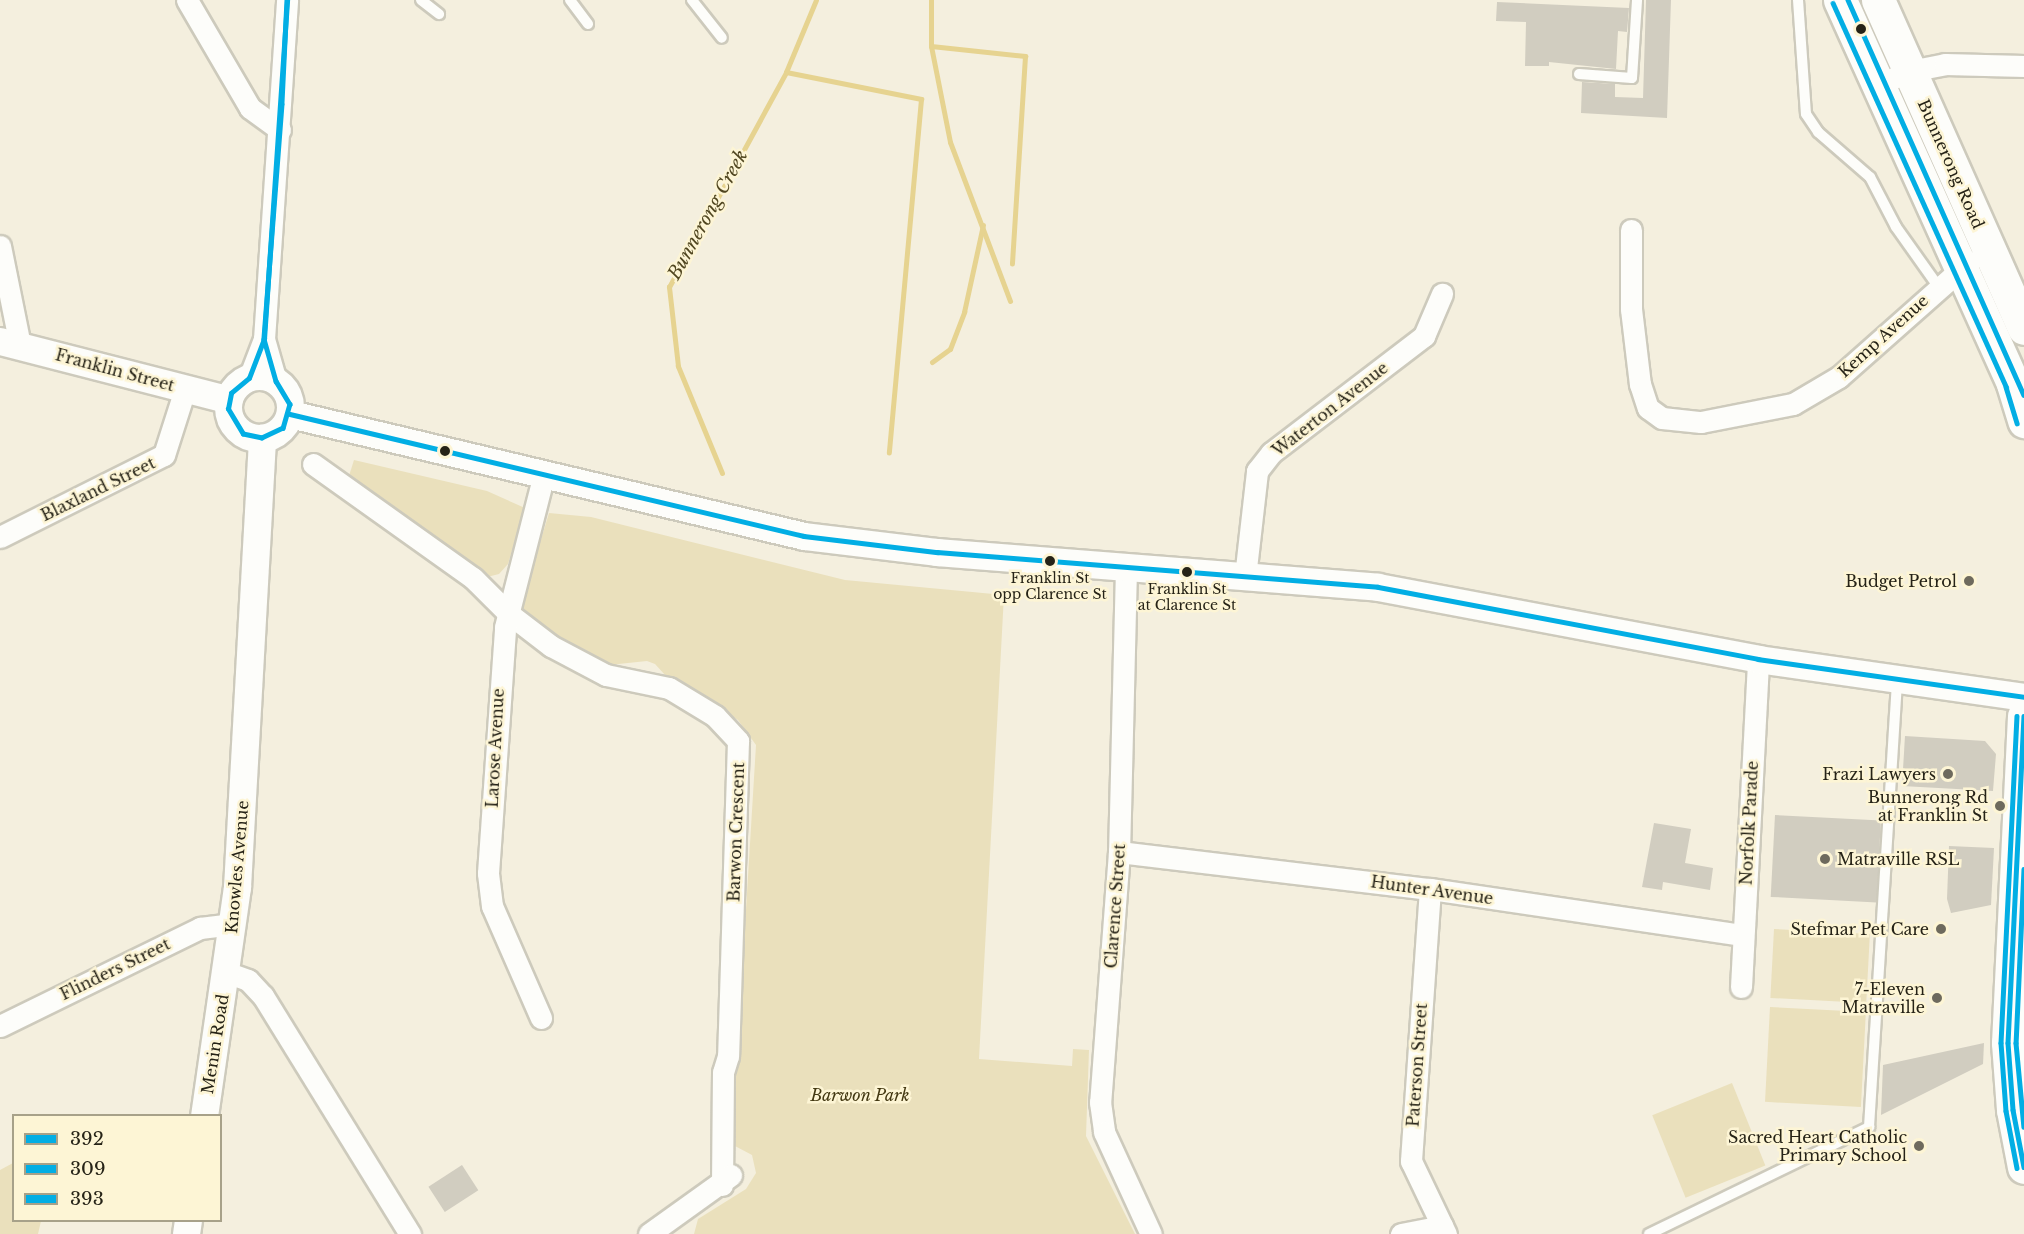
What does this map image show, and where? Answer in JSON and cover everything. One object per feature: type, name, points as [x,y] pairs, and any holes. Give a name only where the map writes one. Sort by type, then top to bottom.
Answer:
[{"type":"main road","name":"Bunnerong Road","points":[[1840,0],[1878,85],[1949,276],[2019,383],[2024,421]]},
{"type":"main road","name":"Bunnerong Road","points":[[1878,0],[2024,328]]},
{"type":"main road","points":[[2024,716],[2008,1043],[2013,1110],[2024,1167]]},
{"type":"street","points":[[187,0],[246,102],[280,130]]},
{"type":"street","points":[[249,378],[264,339],[280,130],[287,0]]},
{"type":"street","points":[[1878,85],[1910,71],[1945,64],[2024,66]]},
{"type":"street","name":"Kemp Avenue","points":[[1631,230],[1631,309],[1640,384],[1648,408],[1659,423],[1701,422],[1793,404],[1839,377],[1949,276],[1991,251]]},
{"type":"street","points":[[0,246],[10,343]]},
{"type":"street","name":"Waterton Avenue","points":[[1245,577],[1257,471],[1271,453],[1424,336],[1442,294]]},
{"type":"street","points":[[264,339],[276,381],[288,395],[290,414],[276,433],[262,438],[243,434],[236,427],[228,409],[229,400],[235,388],[249,378],[260,376],[276,381]]},
{"type":"street","name":"Franklin Street","points":[[10,343],[229,400]]},
{"type":"street","name":"Blaxland Street","points":[[0,537],[164,455],[185,389]]},
{"type":"street","points":[[290,414],[804,536],[1125,568],[1378,587],[1758,659],[2024,698]]},
{"type":"street","name":"Knowles Avenue","points":[[226,972],[233,924],[260,526],[262,438]]},
{"type":"street","name":"Barwon Crescent","points":[[313,464],[473,578],[508,613],[550,646],[606,675],[669,688],[715,716],[738,741],[728,1056],[723,1072],[728,1179],[676,1227],[649,1234]]},
{"type":"street","name":"Larose Avenue","points":[[541,1018],[492,906],[488,873],[497,702],[508,613],[544,474]]},
{"type":"street","name":"Clarence Street","points":[[1125,568],[1119,852],[1100,1102],[1104,1132],[1151,1234]]},
{"type":"street","name":"Norfolk Parade","points":[[1741,987],[1758,659]]},
{"type":"street","name":"Hunter Avenue","points":[[1119,852],[1430,889],[1743,935]]},
{"type":"street","name":"Paterson Street","points":[[1430,889],[1411,1161],[1444,1230]]},
{"type":"street","name":"Flinders Street","points":[[0,1026],[200,928],[233,924]]},
{"type":"street","points":[[226,972],[248,980],[263,996],[410,1234]]},
{"type":"street","name":"Menin Road","points":[[204,1114],[226,972]]},
{"type":"street","points":[[1401,1234],[1444,1230]]},
{"type":"lane","points":[[421,0],[439,14]]},
{"type":"lane","points":[[570,0],[588,24]]},
{"type":"lane","points":[[692,0],[722,38]]},
{"type":"lane","points":[[1579,74],[1632,78],[1637,0]]},
{"type":"lane","points":[[1798,0],[1806,114],[1818,132],[1870,177],[1896,227],[1949,276]]},
{"type":"lane","points":[[1649,1234],[1869,1127],[1897,678]]},
{"type":"green space","points":[[354,460],[487,491],[525,508],[508,564],[499,574],[487,577],[348,479]]},
{"type":"green space","name":"Barwon Park","points":[[549,513],[591,517],[845,580],[1004,595],[979,1059],[1072,1066],[1073,1049],[1089,1050],[1086,1136],[1135,1234],[694,1234],[698,1219],[746,1189],[756,1173],[752,1155],[735,1146],[732,1140],[756,745],[738,720],[666,676],[655,664],[647,661],[609,665],[570,648],[526,617],[522,602]]},
{"type":"green space","points":[[1774,929],[1870,934],[1866,1003],[1770,998]]},
{"type":"green space","points":[[1770,1007],[1866,1012],[1861,1107],[1765,1102]]},
{"type":"green space","points":[[1732,1083],[1765,1166],[1686,1198],[1652,1115]]},
{"type":"green space","points":[[12,1164],[12,1222],[41,1222],[38,1234],[0,1234],[0,1170]]},
{"type":"building","points":[[1646,0],[1671,0],[1667,118],[1581,113],[1582,82],[1615,84],[1615,97],[1643,98]]},
{"type":"building","points":[[1497,2],[1629,8],[1627,32],[1618,31],[1616,69],[1549,62],[1549,66],[1525,66],[1526,22],[1496,21]]},
{"type":"building","name":"Frazi Lawyers","points":[[1905,736],[1985,741],[1996,754],[1993,791],[1902,786]]},
{"type":"building","name":"Matraville RSL","points":[[1775,815],[1881,821],[1877,902],[1771,897]]},
{"type":"building","points":[[1654,823],[1691,829],[1685,863],[1713,868],[1710,890],[1663,882],[1662,890],[1642,887]]},
{"type":"building","points":[[1949,846],[1994,848],[1991,905],[1951,913],[1947,899]]},
{"type":"building","points":[[1984,1043],[1983,1064],[1881,1115],[1883,1065]]},
{"type":"building","points":[[462,1165],[478,1190],[445,1212],[428,1187]]},
{"type":"waterway","name":"Bunnerong Creek","points":[[722,473],[678,366],[669,287],[786,72],[816,0]]},
{"type":"waterway","points":[[931,0],[931,46],[950,142],[1010,301]]},
{"type":"waterway","points":[[931,46],[1025,56],[1012,264]]},
{"type":"waterway","points":[[786,72],[921,99],[889,453]]},
{"type":"waterway","points":[[932,362],[950,349],[964,312],[983,225]]},
{"type":"transit line","name":"392","points":[[287,0],[282,104],[264,339],[287,0]]},
{"type":"transit line","name":"393","points":[[1848,0],[2024,395]]},
{"type":"transit line","name":"309","points":[[1833,3],[2006,387],[2017,423]]},
{"type":"transit line","name":"392","points":[[264,339],[276,381],[290,404],[283,428],[262,438],[243,434],[228,409],[231,393],[249,378],[264,339]]},
{"type":"transit line","name":"392","points":[[290,414],[804,536],[937,552],[1378,587],[1758,659],[2024,697]]},
{"type":"transit line","name":"309","points":[[2017,716],[2001,1043],[2006,1111],[2017,1168]]},
{"type":"transit line","name":"392","points":[[2024,716],[2008,1043],[2013,1110],[2024,1167]]},
{"type":"transit line","name":"393","points":[[2024,869],[2016,1043],[2024,1127]]},
{"type":"place","name":"Franklin St opp Clarence St","points":[[1050,561]]},
{"type":"place","name":"Franklin St at Clarence St","points":[[1187,572]]},
{"type":"place","name":"Budget Petrol","points":[[1969,581]]},
{"type":"place","name":"Frazi Lawyers","points":[[1948,774]]},
{"type":"place","name":"Bunnerong Rd at Franklin St","points":[[2000,806]]},
{"type":"place","name":"Matraville RSL","points":[[1825,859]]},
{"type":"place","name":"Stefmar Pet Care","points":[[1941,929]]},
{"type":"place","name":"7-Eleven Matraville","points":[[1937,998]]},
{"type":"place","name":"Sacred Heart Catholic Primary School","points":[[1919,1146]]}]
